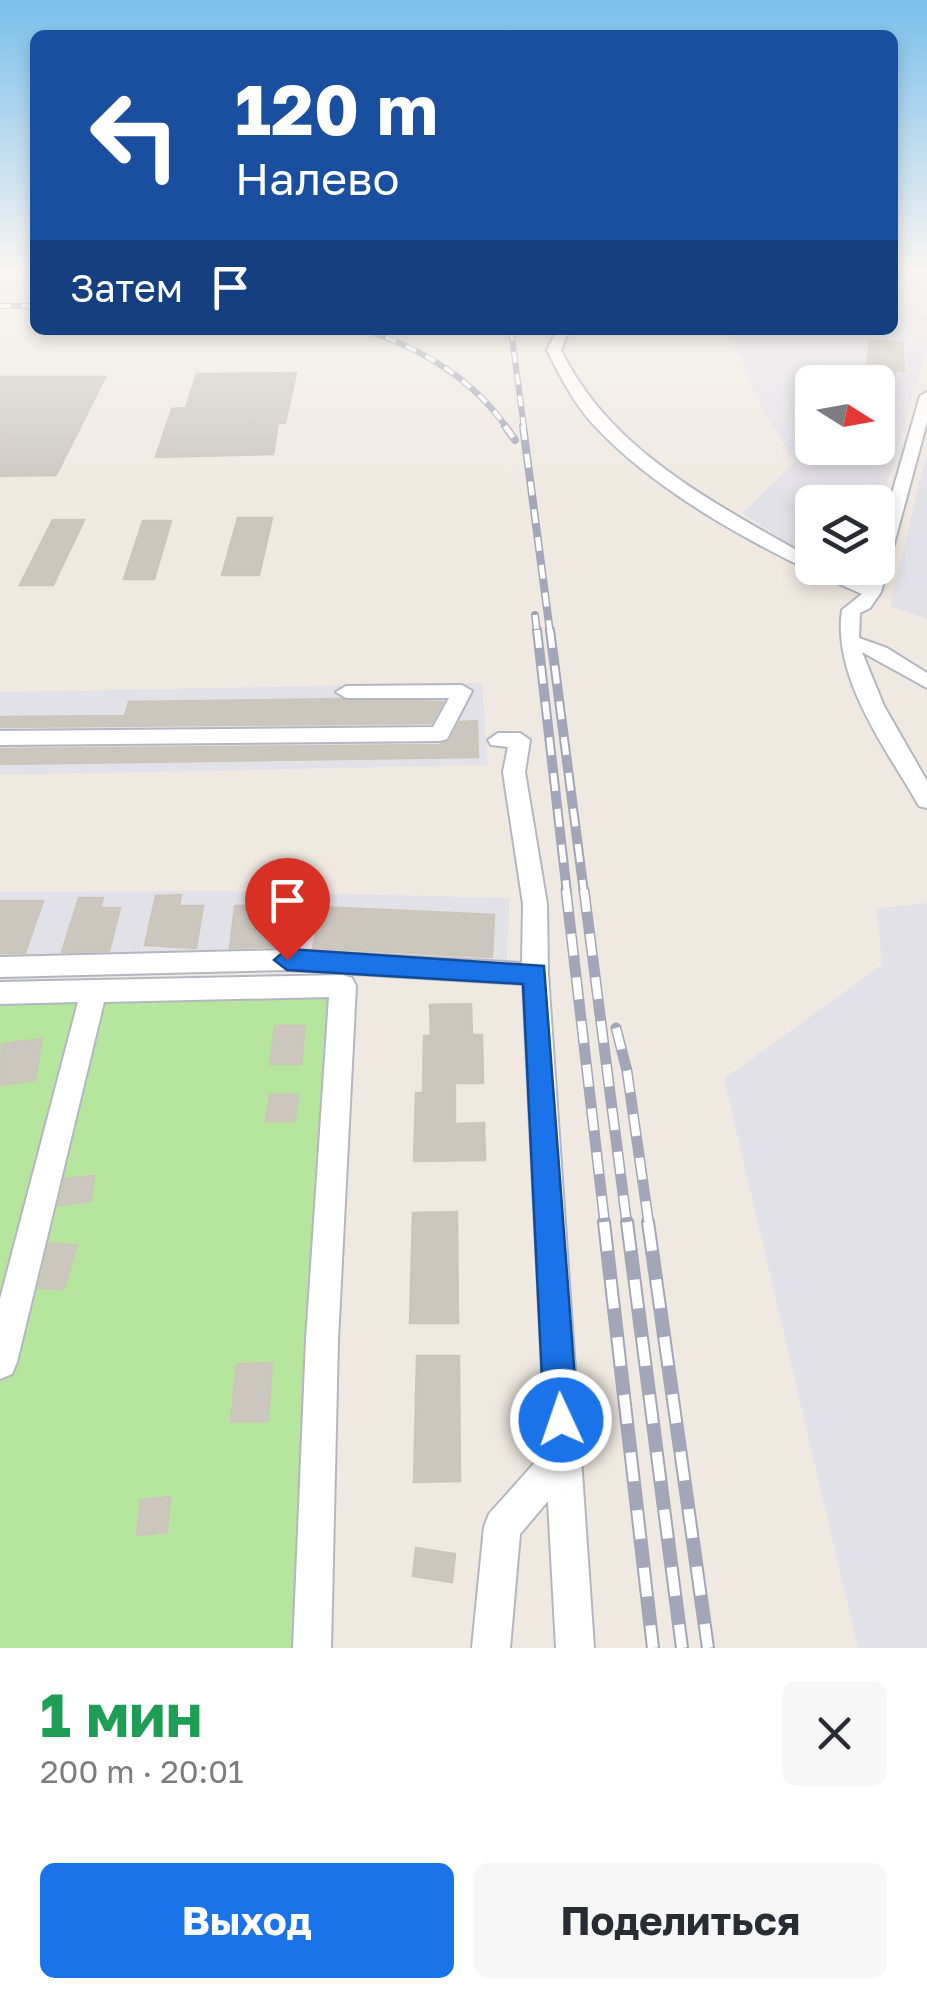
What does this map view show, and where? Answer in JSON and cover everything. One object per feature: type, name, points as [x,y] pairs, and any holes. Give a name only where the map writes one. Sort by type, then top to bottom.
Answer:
[{"type":"street","points":[[557,344],[554,350],[563,377],[595,421],[668,475],[795,554]]},
{"type":"street","points":[[927,396],[922,433],[872,592],[864,604],[850,610],[846,624],[872,700],[927,800]]},
{"type":"street","points":[[856,585],[872,592]]},
{"type":"street","points":[[849,641],[880,652],[927,682]]},
{"type":"street","points":[[0,738],[440,734],[462,691],[346,692]]},
{"type":"street","points":[[498,740],[520,740],[514,772],[535,904],[535,974],[574,1648]]},
{"type":"street","points":[[0,967],[287,960],[535,974]]},
{"type":"street","points":[[0,992],[343,986],[322,1340],[312,1648]]},
{"type":"street","points":[[0,1362],[94,989]]},
{"type":"street","points":[[491,1648],[502,1527],[563,1457]]},
{"type":"shaded area","points":[[734,344],[927,344],[895,457],[895,365],[795,365],[795,462],[761,406]]},
{"type":"shaded area","points":[[927,451],[927,619],[890,606]]},
{"type":"shaded area","points":[[795,462],[893,465],[887,485],[795,485],[795,548],[742,513]]},
{"type":"shaded area","points":[[482,683],[488,765],[0,775],[0,692]]},
{"type":"shaded area","points":[[218,891],[509,898],[507,962],[301,951],[0,962],[0,892]]},
{"type":"shaded area","points":[[927,903],[927,1648],[858,1648],[724,1079],[882,965],[877,908]]},
{"type":"green space","points":[[335,977],[292,1648],[0,1648],[0,984]]},
{"type":"building","points":[[870,344],[902,344],[904,371],[895,370],[895,365],[867,365]]},
{"type":"building","points":[[296,373],[285,423],[278,423],[273,454],[156,457],[172,409],[186,408],[197,374]]},
{"type":"building","points":[[0,377],[105,377],[56,475],[0,476]]},
{"type":"building","points":[[238,518],[272,518],[259,575],[222,575]]},
{"type":"building","points":[[53,520],[84,520],[53,585],[20,585]]},
{"type":"building","points":[[143,521],[171,521],[154,579],[124,579]]},
{"type":"building","points":[[129,702],[443,702],[431,723],[0,727],[0,717],[125,716]]},
{"type":"building","points":[[477,721],[478,757],[0,764],[0,749],[440,745],[450,741],[460,722]]},
{"type":"building","points":[[181,895],[179,906],[203,906],[196,948],[145,945],[156,896]]},
{"type":"building","points":[[79,898],[103,898],[100,908],[120,908],[109,951],[62,952]]},
{"type":"building","points":[[0,901],[43,901],[25,953],[0,953]]},
{"type":"building","points":[[283,905],[278,946],[230,948],[235,906]]},
{"type":"building","points":[[321,907],[494,915],[492,957],[313,948]]},
{"type":"building","points":[[471,1004],[472,1035],[482,1035],[483,1083],[455,1083],[455,1124],[484,1123],[485,1160],[414,1161],[416,1093],[423,1093],[424,1036],[431,1036],[430,1005]]},
{"type":"building","points":[[275,1026],[305,1026],[301,1064],[270,1064]]},
{"type":"building","points":[[42,1039],[35,1080],[0,1085],[2,1044]]},
{"type":"building","points":[[270,1094],[298,1095],[295,1121],[266,1121]]},
{"type":"building","points":[[94,1176],[91,1201],[59,1205],[65,1179]]},
{"type":"building","points":[[457,1212],[458,1323],[410,1323],[413,1213]]},
{"type":"building","points":[[49,1244],[77,1245],[64,1289],[39,1288]]},
{"type":"building","points":[[417,1356],[459,1356],[460,1481],[414,1482]]},
{"type":"building","points":[[272,1363],[268,1421],[231,1422],[237,1364]]},
{"type":"building","points":[[170,1497],[167,1532],[137,1535],[141,1500]]},
{"type":"building","points":[[416,1548],[455,1554],[452,1582],[413,1576]]},
{"type":"railway","points":[[401,344],[462,380],[507,428]]},
{"type":"railway","points":[[513,344],[524,428]]},
{"type":"railway","points":[[505,426],[515,440]]},
{"type":"railway","points":[[523,426],[550,632]]},
{"type":"railway","points":[[535,615],[537,632]]},
{"type":"railway","points":[[537,630],[567,893]]},
{"type":"railway","points":[[550,630],[584,893]]},
{"type":"railway","points":[[566,890],[605,1225]]},
{"type":"railway","points":[[584,890],[627,1225]]},
{"type":"railway","points":[[616,1028],[627,1071],[649,1225]]},
{"type":"railway","points":[[604,1222],[653,1648]]},
{"type":"railway","points":[[627,1222],[682,1648]]},
{"type":"railway","points":[[648,1222],[708,1648]]},
{"type":"route","points":[[287,960],[436,972],[535,974],[561,1420]]}]
